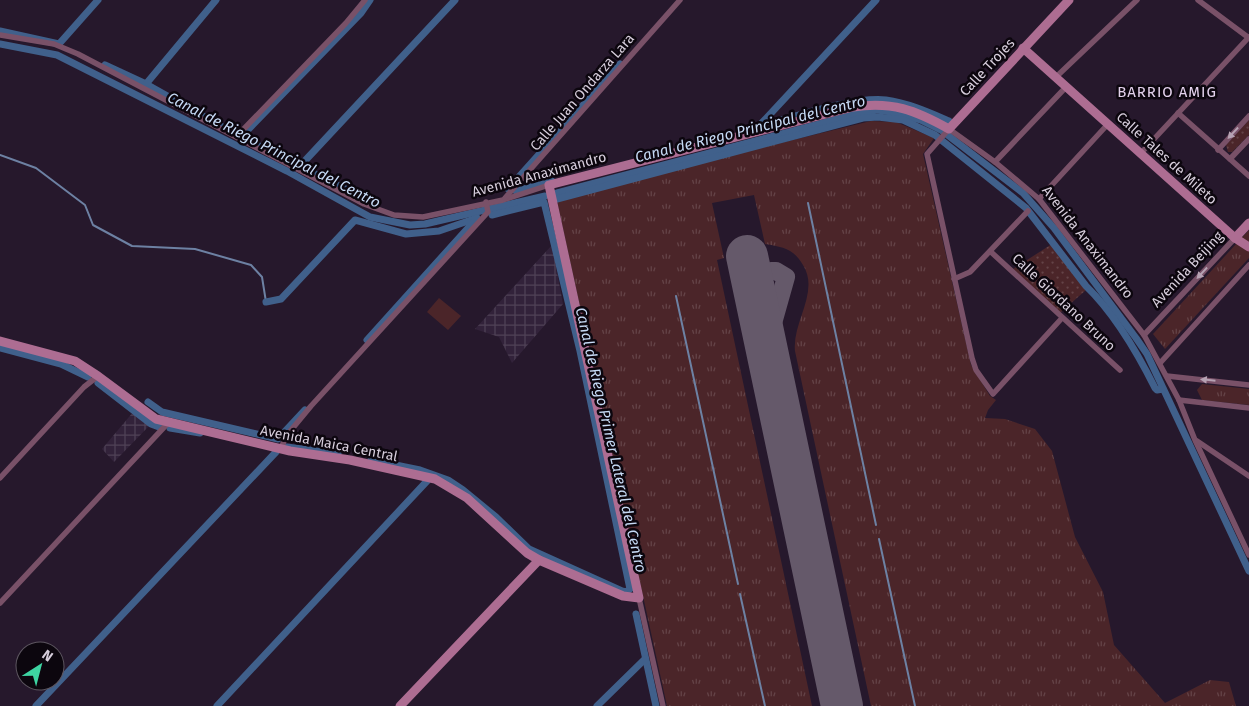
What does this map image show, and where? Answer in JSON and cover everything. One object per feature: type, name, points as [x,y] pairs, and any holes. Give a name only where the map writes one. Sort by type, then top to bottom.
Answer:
[{"type":"street","points":[[237,136],[365,0]]},
{"type":"street","name":"Calle Juan Ondarza Lara","points":[[503,200],[680,0]]},
{"type":"street","name":"Calle Trojes","points":[[954,280],[927,154],[1069,0]]},
{"type":"street","points":[[1056,77],[1137,0]]},
{"type":"street","points":[[1141,153],[1249,37],[1198,0]]},
{"type":"street","name":"Avenida Anaximandro","points":[[0,34],[54,44],[78,54],[364,204],[394,215],[423,217],[487,205],[853,107],[885,104],[915,112],[948,130],[995,162],[1039,199],[1144,335],[1179,400],[1195,440],[1249,555]]},
{"type":"street","name":"Calle Tales de Mileto","points":[[1024,48],[1235,238],[1249,247]]},
{"type":"street","points":[[995,162],[1066,87]]},
{"type":"street","points":[[1178,112],[1249,176]]},
{"type":"street","points":[[1218,150],[1249,116]]},
{"type":"street","points":[[1039,199],[1108,124]]},
{"type":"street","points":[[1230,159],[1249,139]]},
{"type":"street","points":[[550,187],[663,706]]},
{"type":"street","points":[[281,448],[287,435],[311,406],[487,205]]},
{"type":"street","points":[[1028,212],[970,272],[954,280],[976,370],[993,394],[1062,318]]},
{"type":"street","name":"Avenida Beijing","points":[[1144,335],[1249,223]]},
{"type":"street","name":"Calle Giordano Bruno","points":[[991,252],[1120,370]]},
{"type":"street","points":[[1160,362],[1249,265]]},
{"type":"street","name":"Avenida Maica Central","points":[[0,341],[64,357],[86,367],[147,414],[168,423],[435,479],[467,498],[527,553],[539,560],[623,596],[639,598]]},
{"type":"street","points":[[0,478],[84,388],[98,376]]},
{"type":"street","points":[[1167,376],[1249,385]]},
{"type":"street","points":[[1179,400],[1249,408]]},
{"type":"street","points":[[0,603],[168,423]]},
{"type":"street","points":[[1195,440],[1249,476]]},
{"type":"street","points":[[400,706],[539,560]]},
{"type":"shaded area","points":[[552,245],[563,304],[512,363],[499,337],[475,329]]},
{"type":"shaded area","points":[[134,411],[151,424],[114,462],[102,449]]},
{"type":"green space","points":[[1249,120],[1249,135],[1232,152],[1228,152],[1226,145]]},
{"type":"green space","points":[[871,121],[896,122],[934,138],[923,154],[971,365],[990,396],[996,400],[988,410],[985,418],[1005,419],[1035,429],[1052,451],[1075,537],[1103,592],[1114,645],[1165,703],[1210,680],[1229,682],[1236,706],[871,706],[795,351],[797,329],[807,296],[807,275],[800,260],[792,252],[765,244],[754,195],[712,203],[724,258],[717,260],[812,706],[667,706],[557,201],[715,159]]},
{"type":"green space","points":[[1249,230],[1249,258],[1165,349],[1153,334]]},
{"type":"green space","points":[[1052,244],[1086,290],[1060,313],[1013,269]]},
{"type":"green space","points":[[439,298],[461,316],[448,330],[427,312]]},
{"type":"green space","points":[[1202,384],[1249,389],[1249,405],[1202,400],[1197,390]]},
{"type":"waterway","points":[[0,31],[59,44],[98,0]]},
{"type":"waterway","points":[[146,84],[216,0]]},
{"type":"waterway","points":[[241,137],[361,13],[370,0]]},
{"type":"waterway","points":[[301,165],[455,0]]},
{"type":"waterway","points":[[759,126],[876,0]]},
{"type":"waterway","name":"Canal de Riego Principal del Centro","points":[[0,44],[57,55],[287,171],[370,217],[410,225],[425,224],[545,196]]},
{"type":"waterway","points":[[508,189],[620,64]]},
{"type":"waterway","points":[[105,65],[146,84],[228,130]]},
{"type":"waterway","points":[[746,130],[836,105],[871,100],[902,103],[949,121]]},
{"type":"waterway","name":"Canal de Riego Principal del Centro","points":[[557,193],[877,110],[921,120],[941,130],[1023,193],[1054,228],[1136,338],[1147,354],[1249,571]]},
{"type":"waterway","name":"Canal de Riego Primer Lateral del Centro","points":[[557,199],[863,118],[878,117],[903,120],[935,135],[1026,208],[1086,286],[1116,321],[1133,347],[1155,388],[1157,390],[1163,389]]},
{"type":"waterway","points":[[245,139],[347,190]]},
{"type":"waterway","points":[[0,155],[36,168],[85,205],[93,225],[132,246],[195,249],[251,265],[262,277],[266,302]]},
{"type":"waterway","points":[[516,191],[552,181]]},
{"type":"waterway","name":"Canal de Riego Primer Lateral del Centro","points":[[371,460],[420,470],[448,480],[496,517],[529,549],[622,591],[626,592],[630,589],[580,351],[544,202],[492,215]]},
{"type":"waterway","points":[[808,203],[876,525]]},
{"type":"waterway","points":[[266,302],[281,299],[355,220],[406,234],[439,231],[477,218]]},
{"type":"waterway","points":[[367,340],[477,218]]},
{"type":"waterway","points":[[676,296],[738,584]]},
{"type":"waterway","points":[[0,348],[61,364],[88,377]]},
{"type":"waterway","points":[[98,383],[151,424],[159,427]]},
{"type":"waterway","points":[[148,402],[162,412],[278,439],[305,410]]},
{"type":"waterway","points":[[170,428],[200,433]]},
{"type":"waterway","name":"Canal de Riego Primer Lateral del Centro","points":[[287,447],[338,454]]},
{"type":"waterway","points":[[36,706],[276,452]]},
{"type":"waterway","points":[[217,706],[428,480]]},
{"type":"waterway","points":[[879,539],[915,706]]},
{"type":"waterway","points":[[740,594],[765,706]]},
{"type":"waterway","name":"Canal de Riego Primer Lateral del Centro","points":[[636,614],[656,706]]},
{"type":"waterway","points":[[597,706],[645,659]]},
{"type":"taxiway","points":[[766,348],[786,277],[776,271],[771,271]]},
{"type":"runway","points":[[747,256],[842,706]]},
{"type":"district","name":"BARRIO AMIG","points":[[1167,92]]}]
